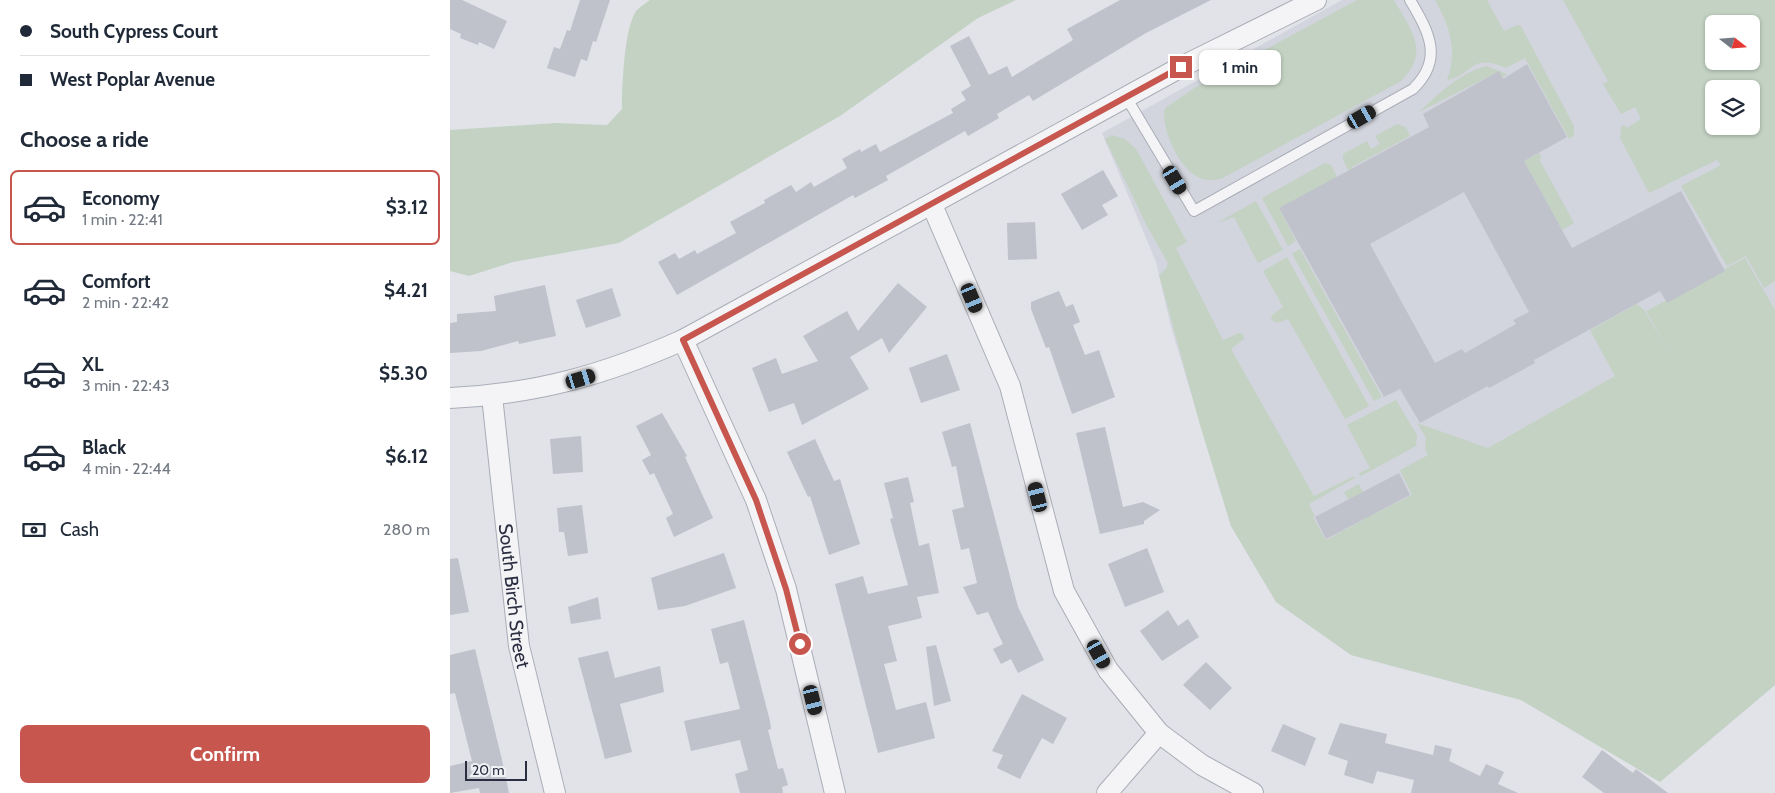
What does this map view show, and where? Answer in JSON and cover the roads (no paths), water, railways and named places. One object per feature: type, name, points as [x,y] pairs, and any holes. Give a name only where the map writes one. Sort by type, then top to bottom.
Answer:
[{"type":"street","points":[[450,398],[492,396],[581,379],[632,363],[683,340],[1126,97],[1316,0]]},
{"type":"street","points":[[932,205],[1010,386],[1064,591],[1108,670],[1159,732],[1202,765],[1252,793]]},
{"type":"street","points":[[683,340],[756,500],[786,589],[835,793]]},
{"type":"street","name":"South Birch Street","points":[[492,396],[519,646],[555,793]]},
{"type":"street","points":[[1107,793],[1159,732]]},
{"type":"lane","points":[[1126,97],[1194,211],[1412,89],[1424,78],[1430,63],[1431,43],[1410,0]]}]
